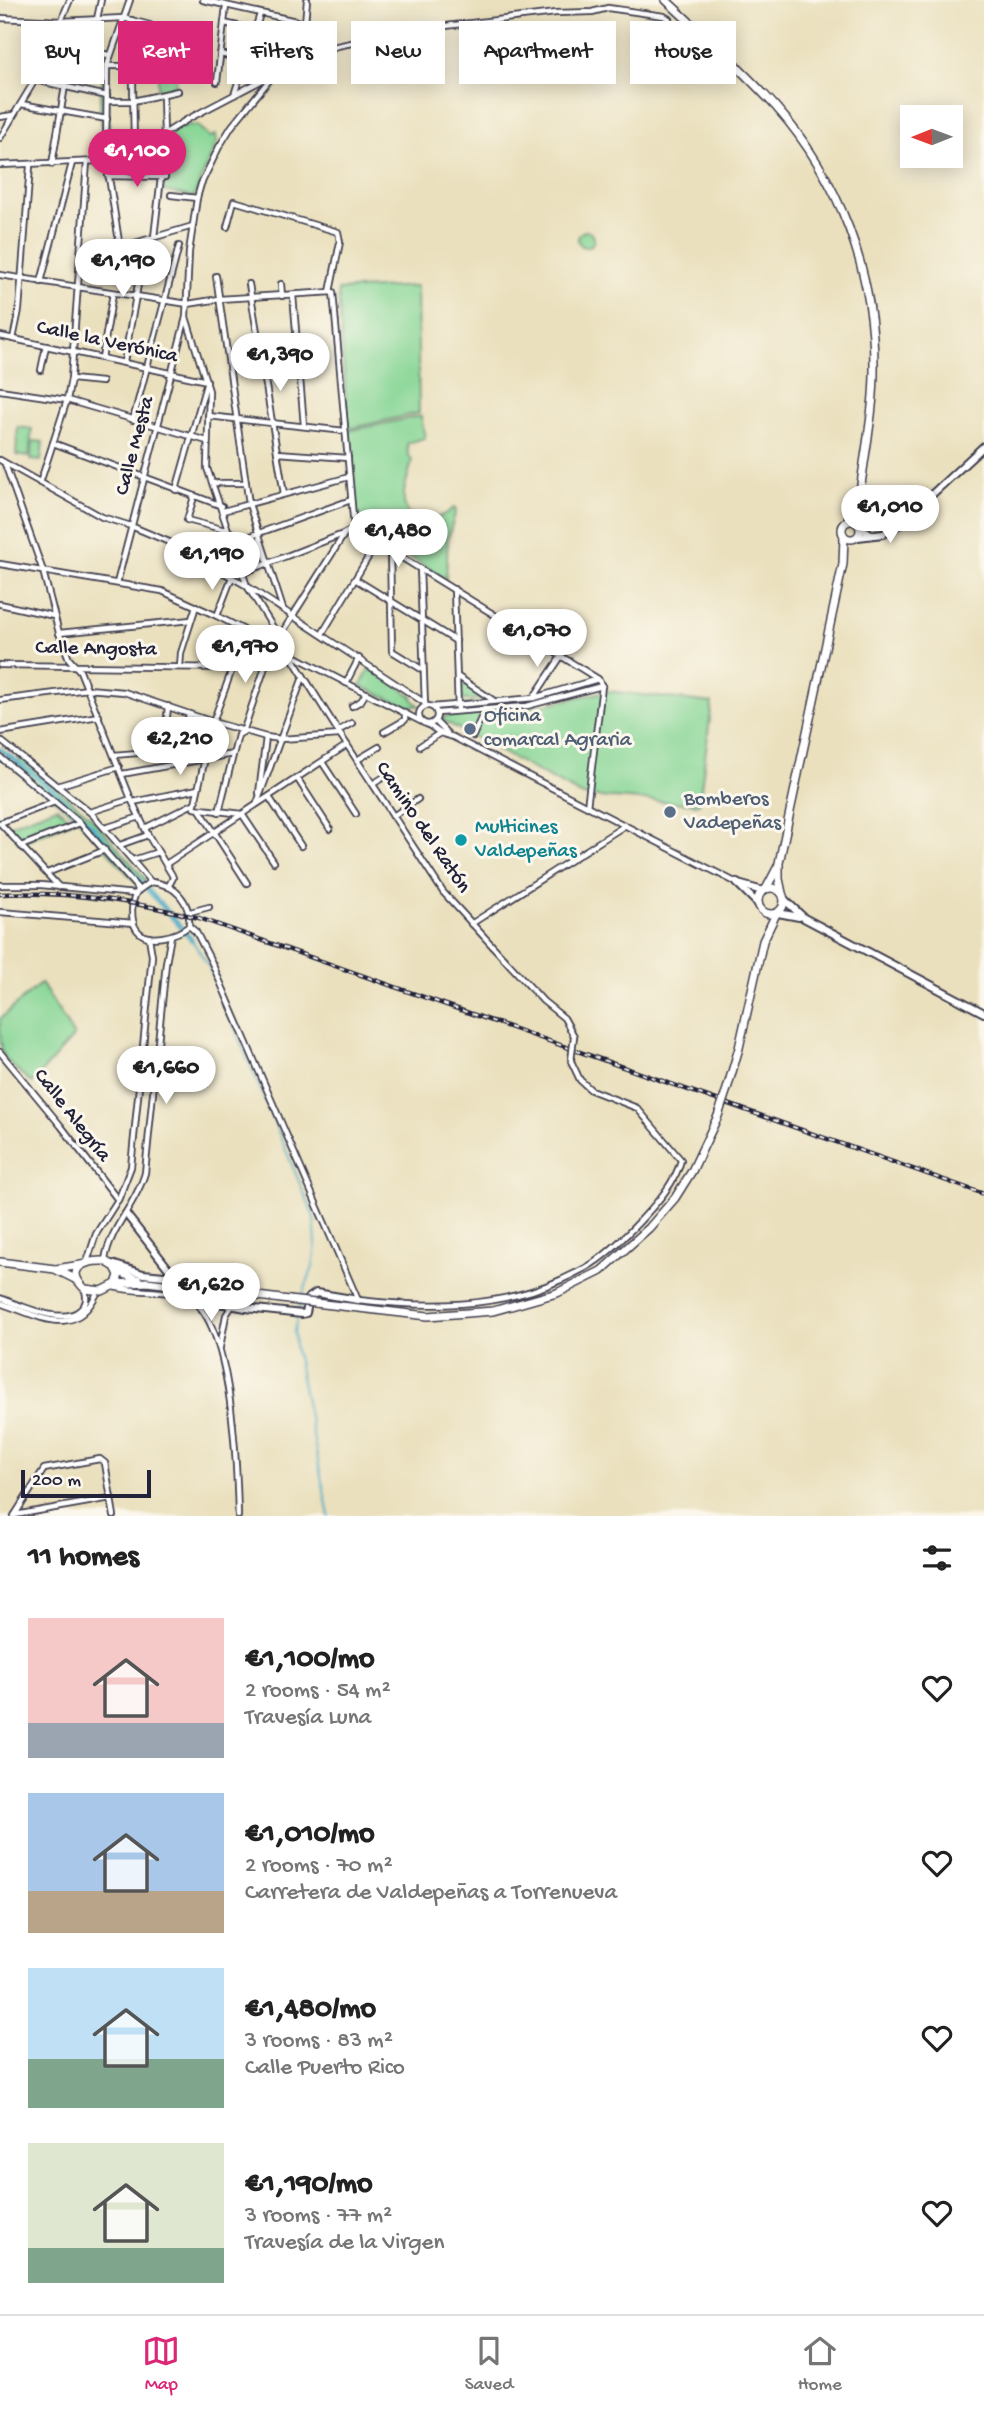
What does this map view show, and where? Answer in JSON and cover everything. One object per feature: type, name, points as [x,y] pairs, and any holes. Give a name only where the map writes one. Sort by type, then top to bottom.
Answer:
[{"type":"main road","points":[[666,0],[778,109],[816,160],[849,228],[865,284],[874,350],[872,412],[859,488],[859,525],[843,565]]},
{"type":"main road","points":[[763,941],[783,908],[779,863],[843,565],[842,528],[847,522],[859,488]]},
{"type":"main road","points":[[847,522],[859,525]]},
{"type":"main road","points":[[844,536],[856,538]]},
{"type":"main road","points":[[0,1262],[55,1269],[84,1264],[110,1264],[122,1273],[147,1282],[428,1316],[493,1311],[557,1293],[601,1271],[649,1228],[675,1198],[692,1171],[718,1116],[740,1048],[763,941],[764,920],[759,897],[779,863]]},
{"type":"main road","points":[[764,890],[775,888],[783,896]]},
{"type":"main road","points":[[759,906],[767,914],[777,914]]},
{"type":"main road","points":[[77,1280],[76,1272],[84,1264]]},
{"type":"main road","points":[[110,1264],[119,1275],[114,1286]]},
{"type":"main road","points":[[55,1269],[77,1280],[85,1289],[98,1291],[147,1282]]},
{"type":"street","points":[[61,20],[70,0]]},
{"type":"street","points":[[97,19],[101,0]]},
{"type":"street","points":[[120,248],[106,158],[107,66],[130,0]]},
{"type":"street","points":[[203,0],[294,21]]},
{"type":"street","points":[[304,21],[307,0]]},
{"type":"street","points":[[217,82],[226,6]]},
{"type":"street","points":[[337,46],[420,29],[556,13],[592,12],[608,8],[669,19]]},
{"type":"street","points":[[257,21],[260,14]]},
{"type":"street","points":[[0,18],[123,18],[136,21]]},
{"type":"street","points":[[104,54],[110,55]]},
{"type":"street","points":[[220,54],[227,55]]},
{"type":"street","points":[[107,66],[118,66]]},
{"type":"street","points":[[0,138],[33,84]]},
{"type":"street","points":[[52,84],[107,99],[133,101],[178,91]]},
{"type":"street","points":[[52,164],[65,84]]},
{"type":"street","points":[[133,84],[134,147]]},
{"type":"street","points":[[234,95],[237,84]]},
{"type":"street","points":[[0,165],[72,163],[106,158],[164,134],[254,84]]},
{"type":"street","name":"Calle Mesta","points":[[117,583],[186,317],[189,252],[201,184],[232,126],[266,84]]},
{"type":"street","points":[[154,237],[163,177],[163,95]]},
{"type":"street","points":[[22,103],[107,119]]},
{"type":"street","points":[[0,117],[14,115]]},
{"type":"street","points":[[40,483],[67,400],[71,379],[87,162]]},
{"type":"street","points":[[41,282],[72,163]]},
{"type":"street","points":[[13,339],[22,279],[30,165]]},
{"type":"street","points":[[108,176],[163,177]]},
{"type":"street","points":[[171,195],[197,198]]},
{"type":"street","points":[[227,227],[234,201],[338,232],[340,236],[332,292],[354,528]]},
{"type":"street","points":[[80,259],[193,226]]},
{"type":"street","points":[[124,362],[146,240]]},
{"type":"street","points":[[133,420],[178,248],[189,252]]},
{"type":"street","points":[[0,275],[188,304],[219,299],[332,292]]},
{"type":"street","points":[[216,276],[249,504],[284,610]]},
{"type":"street","points":[[249,284],[284,494]]},
{"type":"street","points":[[281,284],[282,296]]},
{"type":"street","points":[[102,358],[113,293]]},
{"type":"street","points":[[293,295],[304,426]]},
{"type":"street","points":[[186,317],[207,381],[207,468],[247,586]]},
{"type":"street","name":"Calle la Verónica","points":[[0,336],[207,381]]},
{"type":"street","points":[[41,370],[46,346]]},
{"type":"street","points":[[71,379],[102,382]]},
{"type":"street","points":[[176,490],[207,381]]},
{"type":"street","points":[[0,390],[67,400],[207,441]]},
{"type":"street","points":[[208,416],[345,430]]},
{"type":"street","points":[[53,443],[222,509],[349,477]]},
{"type":"street","points":[[856,538],[889,531],[900,524],[984,446]]},
{"type":"street","points":[[277,453],[348,458]]},
{"type":"street","points":[[2,462],[102,517],[174,544],[232,577],[359,658],[437,713],[527,706],[602,686]]},
{"type":"street","points":[[2,462],[43,571],[59,633],[69,659],[77,666],[132,800],[148,835],[173,878],[168,887]]},
{"type":"street","points":[[213,483],[246,483]]},
{"type":"street","points":[[194,496],[187,520],[230,531]]},
{"type":"street","points":[[234,542],[351,500]]},
{"type":"street","points":[[859,525],[872,534]]},
{"type":"street","points":[[243,573],[354,528]]},
{"type":"street","points":[[354,528],[598,679],[602,686],[587,807]]},
{"type":"street","points":[[280,636],[345,533]]},
{"type":"street","points":[[322,634],[378,541]]},
{"type":"street","points":[[390,549],[392,651],[424,670]]},
{"type":"street","points":[[0,564],[162,591],[217,616],[440,733],[737,883],[764,890]]},
{"type":"street","points":[[420,568],[425,706],[418,715],[420,721]]},
{"type":"street","points":[[217,616],[232,577]]},
{"type":"street","points":[[355,579],[456,641]]},
{"type":"street","name":"Camino del Ratón","points":[[247,586],[443,892],[543,1001],[564,1018],[574,1036],[571,1061],[580,1080],[591,1090],[637,1108],[681,1160],[679,1170],[653,1207],[620,1242],[590,1266],[542,1289],[502,1300],[454,1305],[394,1304],[358,1300]]},
{"type":"street","points":[[454,589],[458,710]]},
{"type":"street","points":[[0,604],[54,616]]},
{"type":"street","points":[[180,667],[181,653],[196,606]]},
{"type":"street","points":[[59,633],[191,620]]},
{"type":"street","points":[[242,814],[194,808],[213,722],[246,631]]},
{"type":"street","points":[[219,812],[239,734],[243,732],[270,644]]},
{"type":"street","points":[[534,698],[562,655]]},
{"type":"street","points":[[346,683],[359,658]]},
{"type":"street","name":"Calle Angosta","points":[[0,665],[233,668]]},
{"type":"street","points":[[456,676],[494,700]]},
{"type":"street","points":[[257,804],[303,677]]},
{"type":"street","points":[[405,713],[425,706],[534,698],[598,679]]},
{"type":"street","points":[[0,700],[88,690],[124,692],[243,732],[281,738],[339,733],[352,723]]},
{"type":"street","points":[[352,706],[361,701],[366,693]]},
{"type":"street","points":[[163,750],[167,706]]},
{"type":"street","points":[[473,736],[485,709]]},
{"type":"street","points":[[384,733],[405,720],[405,713]]},
{"type":"street","points":[[435,721],[437,713]]},
{"type":"street","points":[[181,764],[189,714]]},
{"type":"street","points":[[0,732],[99,716]]},
{"type":"street","points":[[435,721],[450,736]]},
{"type":"street","points":[[427,724],[435,721]]},
{"type":"street","points":[[420,746],[440,733]]},
{"type":"street","points":[[257,804],[266,737]]},
{"type":"street","points":[[138,738],[139,752]]},
{"type":"street","points":[[0,740],[90,812],[151,882],[168,887],[183,899],[190,912],[189,926],[181,933],[171,936],[149,937],[137,930],[133,912],[137,892],[105,850],[80,823],[0,757]]},
{"type":"street","points":[[166,864],[347,745]]},
{"type":"street","points":[[357,760],[379,747]]},
{"type":"street","points":[[114,755],[183,749]]},
{"type":"street","points":[[122,774],[233,754]]},
{"type":"street","points":[[322,762],[356,814]]},
{"type":"street","points":[[57,786],[119,767]]},
{"type":"street","points":[[373,784],[387,775]]},
{"type":"street","points":[[297,778],[330,829]]},
{"type":"street","points":[[90,812],[132,800],[198,789]]},
{"type":"street","points":[[269,797],[301,846]]},
{"type":"street","points":[[393,816],[418,799]]},
{"type":"street","points":[[56,802],[0,823],[59,887]]},
{"type":"street","points":[[145,828],[196,802]]},
{"type":"street","points":[[199,809],[247,883]]},
{"type":"street","points":[[242,814],[274,862]]},
{"type":"street","points":[[105,828],[140,817]]},
{"type":"street","points":[[21,846],[80,823]]},
{"type":"street","points":[[471,924],[624,826]]},
{"type":"street","points":[[120,845],[148,835]]},
{"type":"street","points":[[47,873],[105,850]]},
{"type":"street","points":[[133,860],[158,852]]},
{"type":"street","points":[[0,885],[137,892],[151,882]]},
{"type":"street","points":[[737,883],[759,906]]},
{"type":"street","points":[[783,896],[804,918]]},
{"type":"street","points":[[190,912],[209,907]]},
{"type":"street","points":[[0,912],[134,923]]},
{"type":"street","points":[[118,921],[128,918],[133,912]]},
{"type":"street","points":[[777,914],[804,918],[984,1013]]},
{"type":"street","points":[[189,926],[197,932],[212,963],[358,1300]]},
{"type":"street","points":[[126,1214],[175,1278],[143,1274],[110,1264],[108,1242],[141,1187],[148,1158],[171,936]]},
{"type":"street","points":[[84,1264],[100,1224],[118,1200],[133,1153],[151,962],[152,944],[149,937]]},
{"type":"street","points":[[151,962],[158,960],[166,965]]},
{"type":"street","name":"Calle Alegría","points":[[0,1052],[118,1200]]},
{"type":"street","points":[[114,1286],[302,1314],[306,1313],[309,1298],[316,1293],[358,1300]]},
{"type":"street","points":[[0,1301],[66,1317],[76,1314],[85,1304],[85,1289]]},
{"type":"street","points":[[0,1301],[65,1322],[78,1318],[87,1311],[98,1291]]},
{"type":"street","points":[[187,1297],[200,1307],[211,1326],[219,1351],[234,1424],[238,1516]]},
{"type":"street","points":[[219,1351],[226,1315],[232,1305]]},
{"type":"street","points":[[14,1515],[44,1469],[99,1459],[105,1463],[114,1516]]},
{"type":"street","points":[[25,1498],[27,1513]]},
{"type":"street","points":[[14,1515],[111,1498]]},
{"type":"green space","points":[[104,66],[108,67],[109,136],[130,137],[131,146],[104,157],[100,106]]},
{"type":"green space","points":[[158,84],[176,84],[161,91]]},
{"type":"green space","points":[[190,125],[198,126],[210,137],[216,135],[217,142],[194,197],[163,191],[166,174],[164,140],[174,130]]},
{"type":"green space","points":[[586,231],[594,239],[586,247],[578,239]]},
{"type":"green space","points":[[417,286],[419,413],[348,429],[338,290]]},
{"type":"green space","points":[[421,416],[425,438],[407,443],[412,461],[404,493],[405,505],[413,518],[421,520],[438,517],[454,508],[456,510],[448,539],[446,579],[358,525],[348,431]]},
{"type":"green space","points":[[18,427],[32,429],[29,457],[16,455]]},
{"type":"green space","points":[[33,441],[43,442],[41,461],[31,460]]},
{"type":"green space","points":[[370,666],[412,696],[420,706],[405,706],[361,686]]},
{"type":"green space","points":[[461,682],[488,699],[462,700]]},
{"type":"green space","points":[[595,682],[596,685],[530,703],[461,709],[461,705],[527,700]]},
{"type":"green space","points":[[607,691],[712,703],[699,804],[583,796],[444,721],[442,717],[543,705]]},
{"type":"green space","points":[[21,758],[91,817],[146,880],[139,886],[73,813],[14,769]]},
{"type":"green space","points":[[57,807],[71,822],[20,843],[7,826]]},
{"type":"green space","points":[[41,983],[74,1036],[32,1083],[14,1068],[2,1051],[0,1019]]},
{"type":"waterway","points":[[0,749],[42,781],[91,825],[192,940]]},
{"type":"waterway","points":[[192,940],[208,965],[314,1217],[316,1244],[313,1267],[301,1299]]},
{"type":"waterway","points":[[300,1304],[294,1331],[295,1347],[329,1516]]},
{"type":"railway","points":[[0,894],[101,898],[199,918],[984,1194]]},
{"type":"place","name":"Oficina comarcal Agraria","points":[[470,729]]},
{"type":"place","name":"Bomberos Vadepeñas","points":[[670,812]]},
{"type":"place","name":"Multicines Valdepeñas","points":[[461,840]]}]
